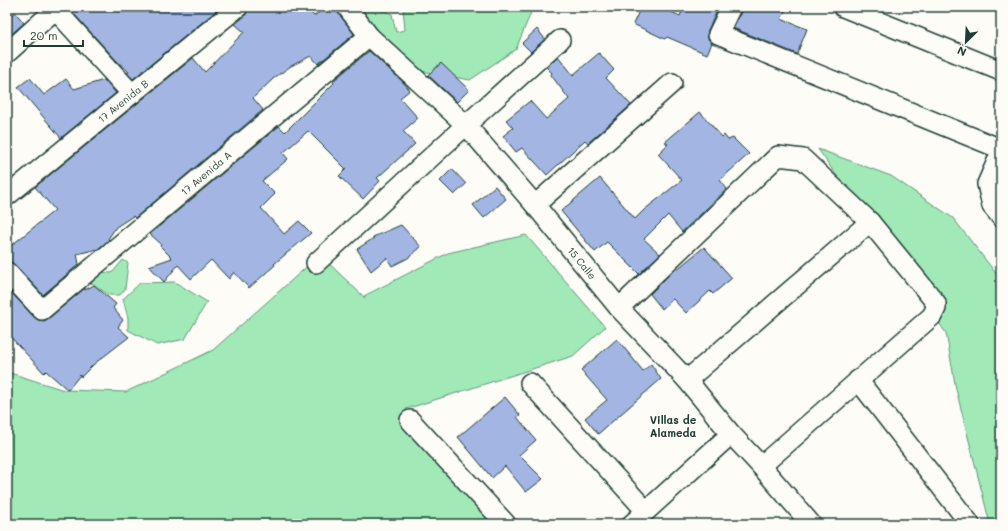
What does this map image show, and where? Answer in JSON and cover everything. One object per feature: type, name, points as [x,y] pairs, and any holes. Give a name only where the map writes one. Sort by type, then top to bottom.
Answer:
[{"type":"street","name":"17 Avenida B","points":[[7,196],[238,7]]},
{"type":"street","name":"15 Calle","points":[[347,7],[369,36],[466,125],[535,205],[619,308],[687,380],[731,434],[761,466],[809,524]]},
{"type":"street","points":[[731,7],[718,34],[1001,151],[987,184],[992,206],[1001,217]]},
{"type":"street","points":[[843,7],[1001,70]]},
{"type":"street","points":[[7,52],[55,8],[132,94]]},
{"type":"street","name":"17 Avenida A","points":[[7,272],[42,310],[369,36]]},
{"type":"street","points":[[316,263],[560,40]]},
{"type":"street","points":[[535,205],[672,83]]},
{"type":"street","points":[[619,308],[778,156],[790,156],[803,159],[870,222],[936,303],[936,308],[932,316],[761,466]]},
{"type":"street","points":[[687,380],[870,222]]},
{"type":"street","points":[[858,380],[970,524]]},
{"type":"street","points":[[530,383],[646,511]]},
{"type":"street","points":[[410,420],[506,524]]},
{"type":"street","points":[[632,524],[731,434]]},
{"type":"green space","points":[[357,7],[374,7],[392,14],[396,32],[405,30],[403,7],[531,7],[532,10],[516,49],[470,80],[421,71],[392,52]]},
{"type":"green space","points":[[818,149],[891,176],[953,218],[995,272],[1001,284],[1001,524],[990,524],[956,389],[946,333]]},
{"type":"green space","points":[[526,235],[605,327],[573,356],[406,409],[515,524],[7,524],[7,372],[64,390],[126,392],[213,350],[320,255],[365,298],[364,296],[448,253]]},
{"type":"green space","points":[[123,260],[128,263],[125,289],[120,295],[109,295],[89,281],[98,272],[112,273]]},
{"type":"green space","points":[[175,282],[207,302],[185,339],[157,345],[128,330],[128,318],[123,299],[140,283]]},
{"type":"building","points":[[80,7],[221,7],[133,79],[127,73],[129,72],[73,13]]},
{"type":"building","points":[[252,7],[305,7],[314,16],[326,7],[334,7],[354,34],[318,64],[311,56],[291,66],[274,78],[253,98],[263,110],[135,218],[133,216],[116,227],[108,239],[109,240],[98,249],[77,254],[79,264],[43,295],[15,265],[7,261],[7,249],[55,210],[35,187],[193,58],[205,72],[244,32],[235,24],[245,16],[248,10]]},
{"type":"building","points":[[641,7],[661,7],[680,16],[684,7],[719,7],[708,30],[707,35],[712,43],[707,54],[667,37],[665,39],[633,24]]},
{"type":"building","points":[[742,7],[787,7],[781,19],[807,29],[797,54],[733,28]]},
{"type":"building","points":[[15,12],[24,23],[7,38],[7,20]]},
{"type":"building","points":[[537,29],[545,39],[531,52],[522,43]]},
{"type":"building","points":[[369,51],[410,90],[400,98],[418,118],[403,131],[415,144],[377,178],[380,181],[363,199],[339,176],[346,169],[308,131],[283,153],[288,159],[262,181],[275,194],[261,208],[284,234],[299,221],[311,233],[274,264],[275,265],[249,288],[234,272],[229,279],[211,260],[191,279],[178,265],[164,282],[149,266],[172,258],[160,246],[161,244],[150,234],[279,126],[285,132],[334,83],[333,81]]},
{"type":"building","points":[[599,53],[614,70],[606,78],[631,105],[588,143],[585,140],[547,175],[522,148],[516,152],[503,136],[513,128],[506,120],[530,101],[546,119],[569,99],[551,75],[552,73],[546,67],[558,56],[573,75]]},
{"type":"building","points":[[441,63],[469,90],[457,102],[428,75]]},
{"type":"building","points":[[30,78],[44,95],[66,79],[74,89],[104,80],[116,93],[61,138],[18,87]]},
{"type":"building","points":[[700,112],[722,137],[724,135],[728,140],[733,138],[749,154],[720,180],[727,189],[682,232],[668,215],[644,239],[660,254],[639,274],[607,242],[595,252],[561,211],[600,178],[635,219],[682,180],[658,154],[668,144],[665,142]]},
{"type":"building","points":[[452,169],[466,184],[454,195],[440,181]]},
{"type":"building","points":[[495,186],[506,199],[484,218],[473,205]]},
{"type":"building","points":[[401,225],[421,247],[408,258],[392,266],[387,258],[371,271],[357,249],[374,238],[373,237]]},
{"type":"building","points":[[704,247],[732,278],[713,294],[710,291],[686,313],[673,299],[662,309],[650,294],[675,269],[676,270]]},
{"type":"building","points":[[94,285],[116,304],[113,308],[123,320],[118,327],[129,337],[94,364],[81,377],[80,375],[68,390],[46,371],[44,373],[7,333],[7,288],[34,317],[38,320],[44,321],[85,288],[85,290]]},
{"type":"building","points":[[617,339],[643,371],[651,364],[661,379],[598,434],[585,418],[607,400],[581,370]]},
{"type":"building","points":[[505,397],[520,415],[517,417],[536,440],[519,455],[543,479],[526,492],[505,466],[492,478],[458,437]]},
{"type":"district","name":"Villas de Alameda","points":[[673,425]]}]
